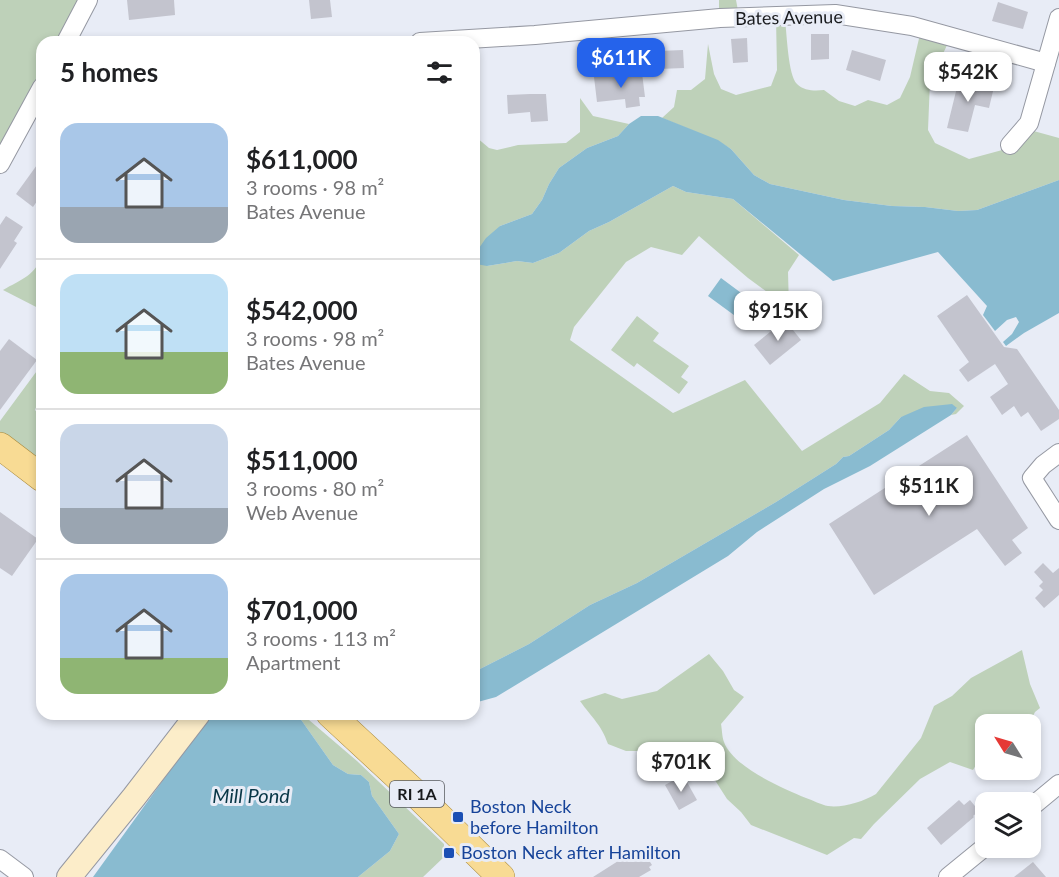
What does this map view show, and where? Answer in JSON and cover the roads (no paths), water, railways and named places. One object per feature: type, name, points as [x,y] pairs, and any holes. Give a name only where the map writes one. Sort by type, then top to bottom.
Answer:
[{"type":"main road","points":[[0,446],[36,473]]},
{"type":"main road","name":"RI 1A","points":[[336,720],[501,877]]},
{"type":"street","points":[[69,36],[88,0]]},
{"type":"street","name":"Bates Avenue","points":[[480,38],[835,7],[1046,63]]},
{"type":"street","points":[[1010,145],[1029,123],[1059,18]]},
{"type":"street","points":[[0,164],[36,98]]},
{"type":"street","points":[[1059,453],[1032,477],[1059,520]]},
{"type":"street","points":[[69,877],[193,720]]},
{"type":"street","points":[[1041,799],[1059,784]]},
{"type":"street","points":[[948,877],[975,855]]},
{"type":"street","points":[[0,859],[24,877]]},
{"type":"water","points":[[641,116],[658,116],[718,140],[731,149],[754,175],[770,184],[844,200],[958,211],[977,210],[1059,180],[1059,313],[1006,346],[1003,342],[1012,334],[1019,322],[1016,317],[1007,320],[995,331],[983,315],[987,306],[938,252],[833,281],[733,199],[686,192],[673,186],[589,231],[559,253],[533,263],[517,261],[487,266],[480,265],[480,247],[486,238],[500,226],[532,214],[559,168],[587,148],[618,136],[629,124]]},
{"type":"water","points":[[721,278],[756,304],[741,324],[737,321],[738,318],[708,296]]},
{"type":"water","points":[[952,404],[957,408],[951,415],[870,466],[824,489],[757,532],[728,556],[496,697],[480,701],[480,669],[529,644],[590,605],[637,583],[776,502],[836,464],[843,457],[849,456],[889,430],[901,417],[924,407]]},
{"type":"water","name":"Mill Pond","points":[[207,720],[301,720],[333,765],[348,774],[361,775],[369,782],[372,796],[399,834],[390,851],[358,877],[93,877]]},
{"type":"place","name":"Boston Neck before Hamilton","points":[[458,817]]},
{"type":"place","name":"Boston Neck after Hamilton","points":[[449,853]]}]
